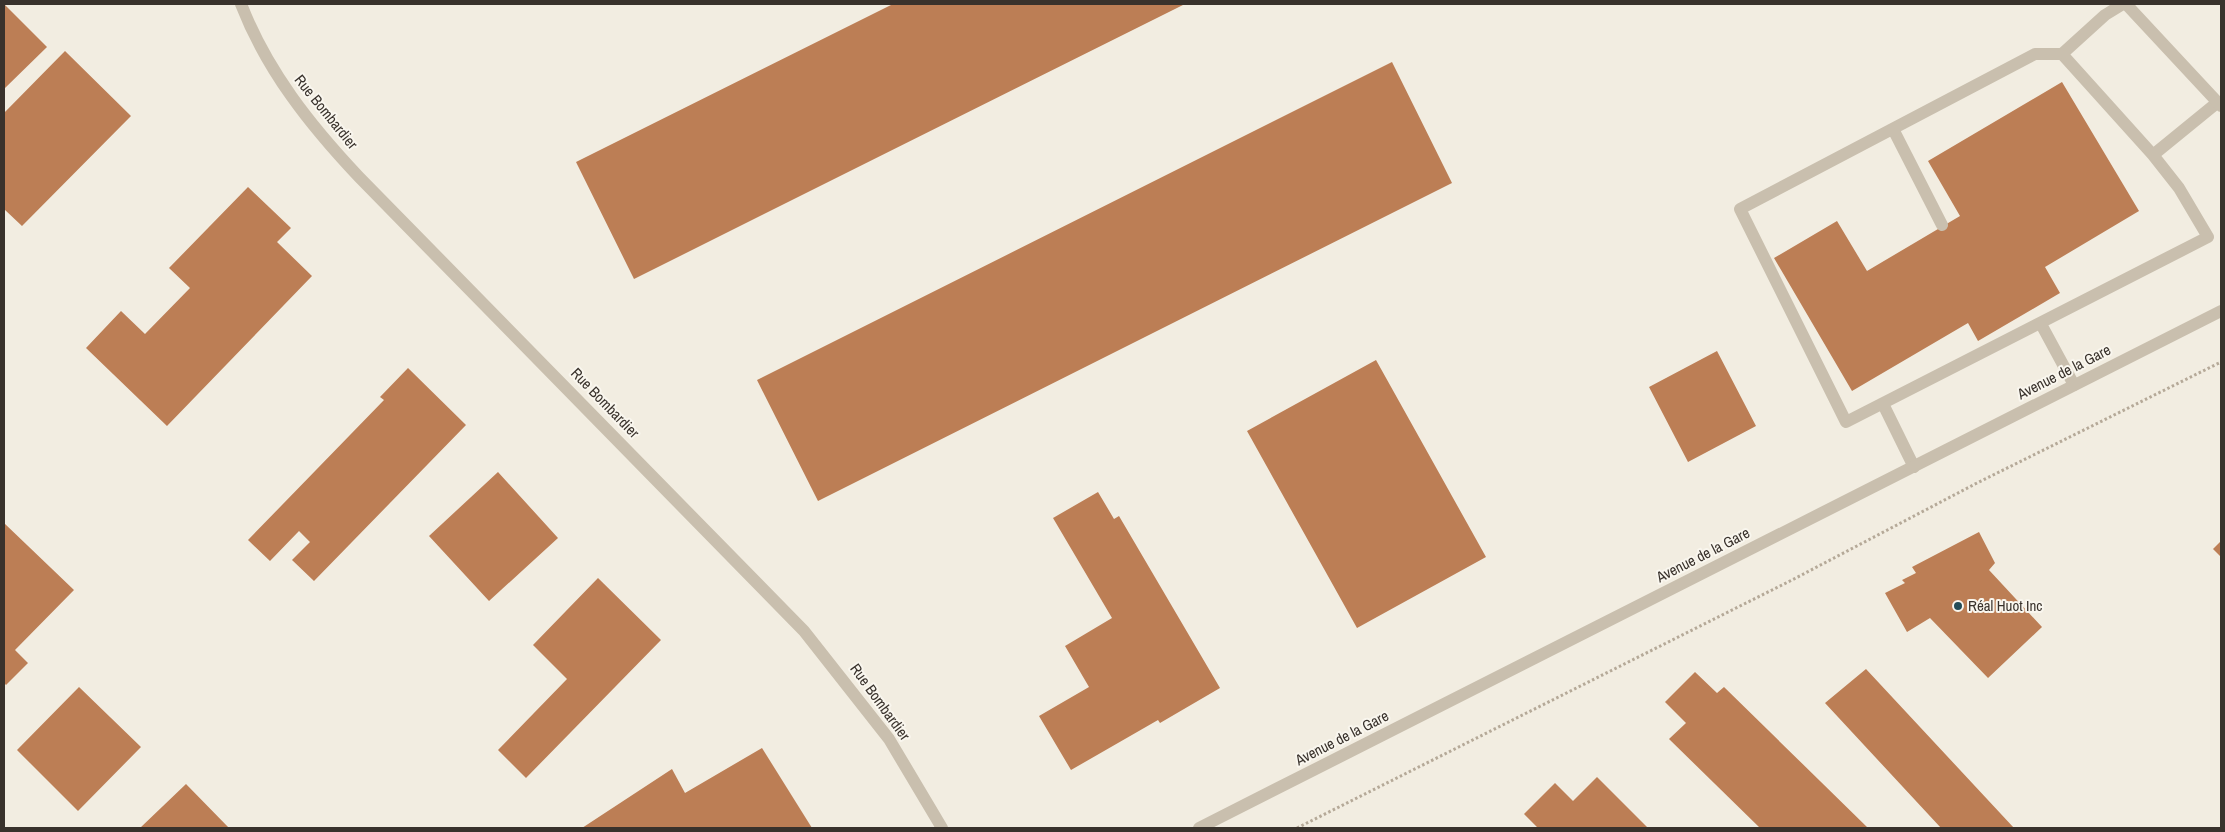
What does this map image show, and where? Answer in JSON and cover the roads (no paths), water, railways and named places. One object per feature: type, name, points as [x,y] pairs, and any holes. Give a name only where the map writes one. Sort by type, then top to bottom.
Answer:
[{"type":"street","name":"Rue Bombardier","points":[[241,4],[272,70],[314,127],[359,177],[804,631],[888,739],[942,828]]},
{"type":"street","points":[[2062,54],[2153,155],[2179,188],[2208,237],[1846,422],[1740,210],[2035,54],[2062,54],[2105,15],[2124,4],[2220,104],[2153,155]]},
{"type":"street","points":[[1893,129],[1942,225]]},
{"type":"street","name":"Avenue de la Gare","points":[[1200,828],[2221,311]]},
{"type":"street","points":[[2041,324],[2074,385]]},
{"type":"street","points":[[1883,404],[1914,467]]},
{"type":"place","name":"Réal Huot Inc","points":[[1958,606]]}]
